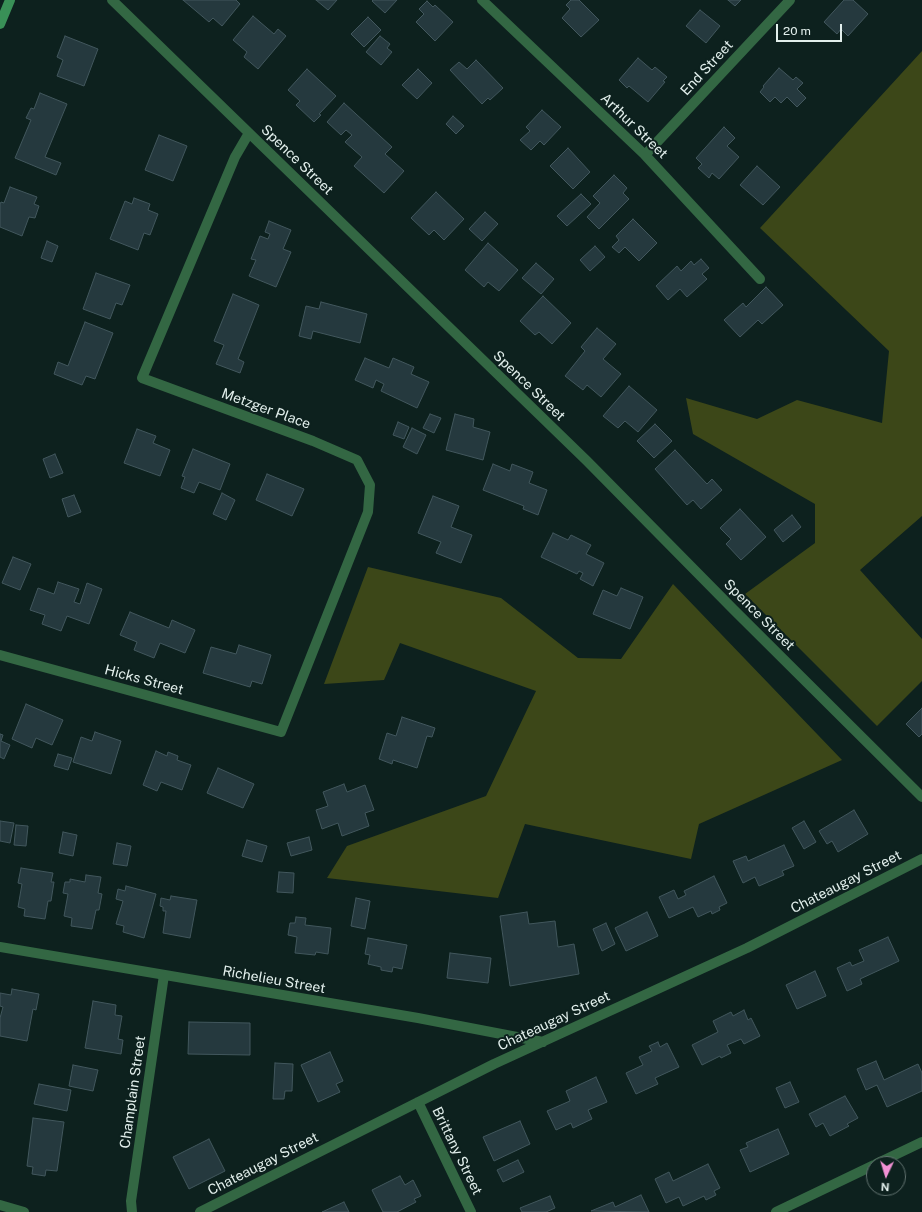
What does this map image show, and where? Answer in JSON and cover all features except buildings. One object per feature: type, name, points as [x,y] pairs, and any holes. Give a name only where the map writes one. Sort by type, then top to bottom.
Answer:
[{"type":"street","points":[[0,24],[10,0]]},
{"type":"street","name":"Spence Street","points":[[112,0],[587,461],[922,797]]},
{"type":"street","name":"Arthur Street","points":[[482,0],[645,155],[760,279]]},
{"type":"street","name":"End Street","points":[[645,155],[790,0]]},
{"type":"street","name":"Metzger Place","points":[[249,133],[235,157],[142,378],[313,441],[357,460],[370,485],[368,512],[281,732]]},
{"type":"street","name":"Hicks Street","points":[[0,655],[281,732]]},
{"type":"street","name":"Chateaugay Street","points":[[200,1212],[494,1064],[747,948],[922,859]]},
{"type":"street","name":"Richelieu Street","points":[[0,947],[418,1018],[543,1042]]},
{"type":"street","name":"Champlain Street","points":[[132,1212],[131,1201],[164,975]]},
{"type":"street","name":"Brittany Street","points":[[418,1102],[471,1212]]},
{"type":"street","points":[[892,1156],[922,1142]]},
{"type":"street","points":[[776,1212],[866,1168]]},
{"type":"street","points":[[0,1205],[24,1212]]},
{"type":"green space","points":[[922,51],[922,516],[860,570],[922,639],[922,681],[877,726],[745,594],[815,543],[815,504],[693,434],[686,398],[757,419],[797,400],[882,423],[889,351],[760,228]]},
{"type":"green space","points":[[368,567],[501,598],[578,658],[621,659],[673,584],[842,760],[699,824],[691,859],[525,824],[498,898],[327,878],[347,846],[486,796],[536,691],[400,643],[384,680],[324,684]]}]
